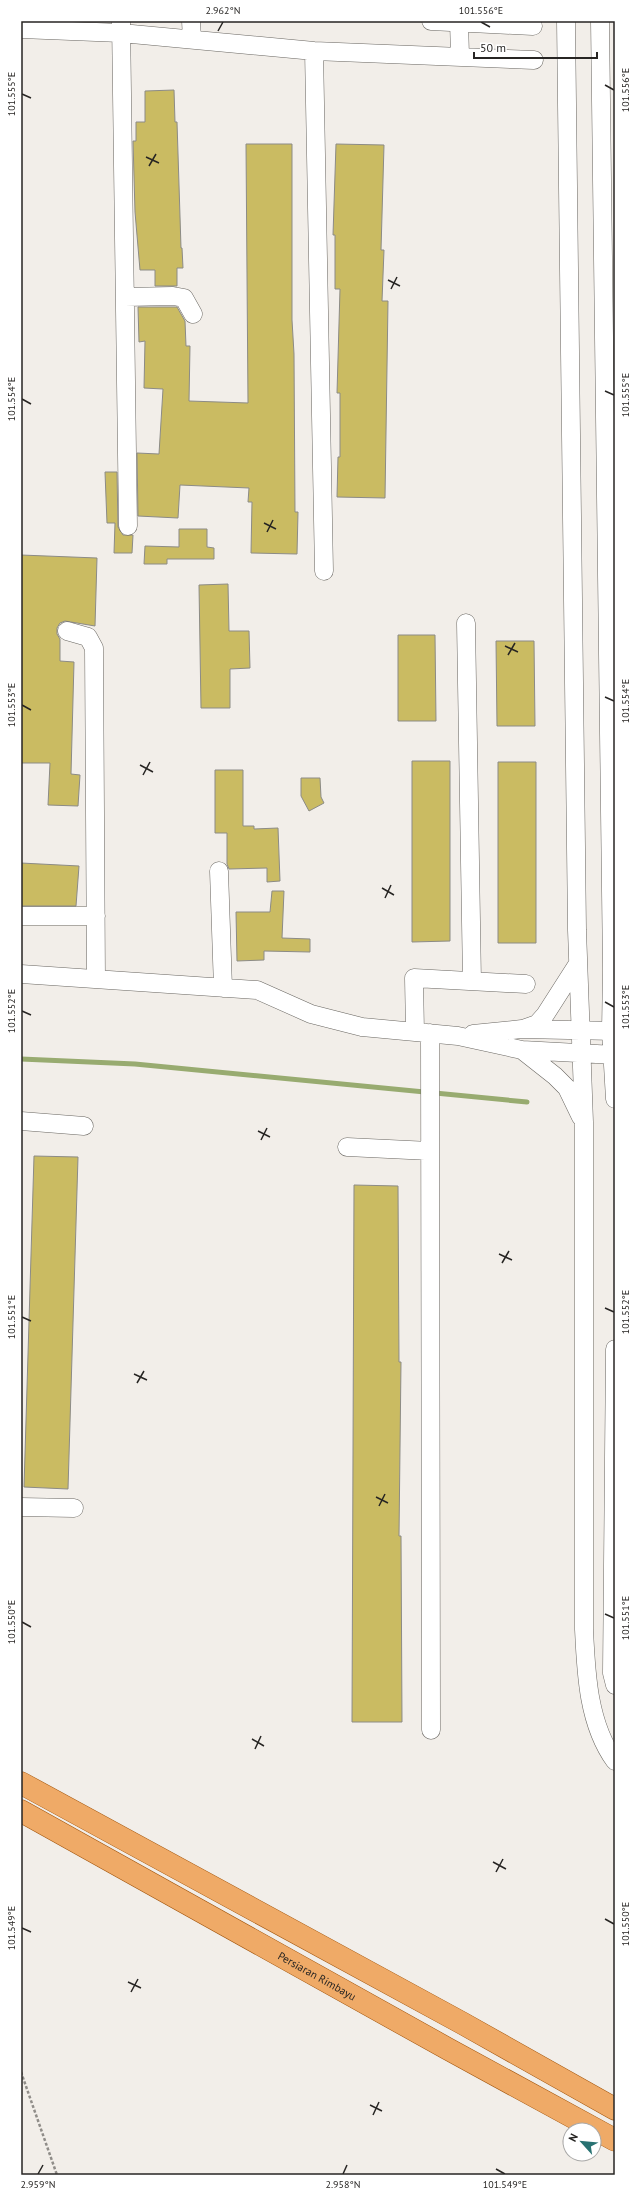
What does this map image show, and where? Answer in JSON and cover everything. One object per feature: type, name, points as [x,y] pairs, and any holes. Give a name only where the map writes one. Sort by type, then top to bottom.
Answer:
[{"type":"main road","points":[[21,1783],[462,2022],[615,2110]]},
{"type":"main road","name":"Persiaran Rimbayu","points":[[21,1811],[441,2045],[615,2140]]},
{"type":"main road","points":[[462,2022],[554,2062],[615,2095]]},
{"type":"street","points":[[191,21],[192,39]]},
{"type":"street","points":[[431,21],[533,26]]},
{"type":"street","points":[[566,21],[577,964],[584,1122],[584,1629],[586,1674],[593,1712],[609,1753],[615,1761]]},
{"type":"street","points":[[600,21],[608,94],[613,1031],[615,1099]]},
{"type":"street","points":[[459,22],[460,56]]},
{"type":"street","points":[[121,27],[128,526]]},
{"type":"street","points":[[21,29],[121,27],[192,39],[314,51],[534,60]]},
{"type":"street","points":[[314,51],[324,571]]},
{"type":"street","points":[[125,297],[173,296],[184,298],[193,314]]},
{"type":"street","points":[[466,623],[472,981]]},
{"type":"street","points":[[67,631],[88,637],[94,648],[96,979]]},
{"type":"street","points":[[219,871],[223,988]]},
{"type":"street","points":[[21,916],[96,916]]},
{"type":"street","points":[[522,1029],[537,1024],[545,1015],[577,964]]},
{"type":"street","points":[[21,974],[257,990],[311,1014],[362,1027],[458,1036],[522,1050],[614,1055]]},
{"type":"street","points":[[431,1730],[430,1092],[423,1033],[414,978],[526,984]]},
{"type":"street","points":[[458,1036],[522,1029],[613,1031]]},
{"type":"street","points":[[522,1050],[555,1076],[567,1088],[584,1122]]},
{"type":"street","points":[[21,1121],[84,1126]]},
{"type":"street","points":[[347,1147],[430,1151]]},
{"type":"street","points":[[615,1349],[612,1673],[615,1685]]},
{"type":"street","points":[[21,1507],[74,1508]]},
{"type":"path","points":[[21,2072],[57,2175]]},
{"type":"building","points":[[174,90],[175,122],[177,122],[183,268],[177,268],[177,286],[155,286],[155,270],[140,270],[135,212],[133,141],[136,141],[136,122],[145,122],[145,91]]},
{"type":"building","points":[[246,144],[292,144],[292,320],[294,354],[295,512],[298,512],[297,554],[251,553],[252,502],[248,502],[249,488],[180,485],[178,518],[138,516],[137,453],[159,454],[163,389],[144,388],[145,341],[139,342],[138,307],[177,307],[185,321],[186,346],[190,346],[189,401],[248,403]]},
{"type":"building","points":[[336,144],[384,145],[381,250],[384,250],[382,301],[388,301],[385,498],[337,497],[338,457],[340,457],[340,393],[337,393],[340,289],[335,289],[335,235],[333,235]]},
{"type":"building","points":[[105,472],[117,472],[118,527],[123,535],[133,535],[132,553],[114,553],[115,523],[107,523]]},
{"type":"building","points":[[179,529],[207,529],[207,547],[214,548],[214,559],[167,559],[167,564],[144,564],[145,546],[179,547]]},
{"type":"building","points":[[21,555],[97,558],[95,626],[65,621],[60,623],[57,628],[57,634],[60,639],[60,661],[74,662],[71,774],[80,775],[78,806],[48,805],[50,763],[21,763]]},
{"type":"building","points":[[228,584],[229,631],[249,631],[250,668],[230,669],[230,708],[201,708],[199,585]]},
{"type":"building","points":[[398,635],[435,635],[436,721],[398,721]]},
{"type":"building","points":[[496,641],[534,641],[535,726],[497,726]]},
{"type":"building","points":[[412,761],[450,761],[450,941],[412,942]]},
{"type":"building","points":[[498,762],[536,762],[536,943],[498,943]]},
{"type":"building","points":[[215,770],[243,770],[243,826],[254,826],[254,829],[278,828],[280,881],[267,882],[267,868],[229,869],[227,864],[227,833],[215,833]]},
{"type":"building","points":[[301,778],[320,778],[321,797],[324,803],[309,811],[301,796]]},
{"type":"building","points":[[21,863],[79,866],[76,906],[21,906]]},
{"type":"building","points":[[272,891],[284,891],[282,938],[310,939],[310,952],[264,951],[264,960],[237,961],[236,912],[270,912]]},
{"type":"building","points":[[34,1156],[78,1157],[68,1489],[24,1487]]},
{"type":"building","points":[[354,1185],[398,1186],[399,1362],[401,1362],[399,1536],[401,1536],[402,1722],[352,1722]]},
{"type":"waterway","points":[[21,1059],[135,1064],[527,1102]]}]
